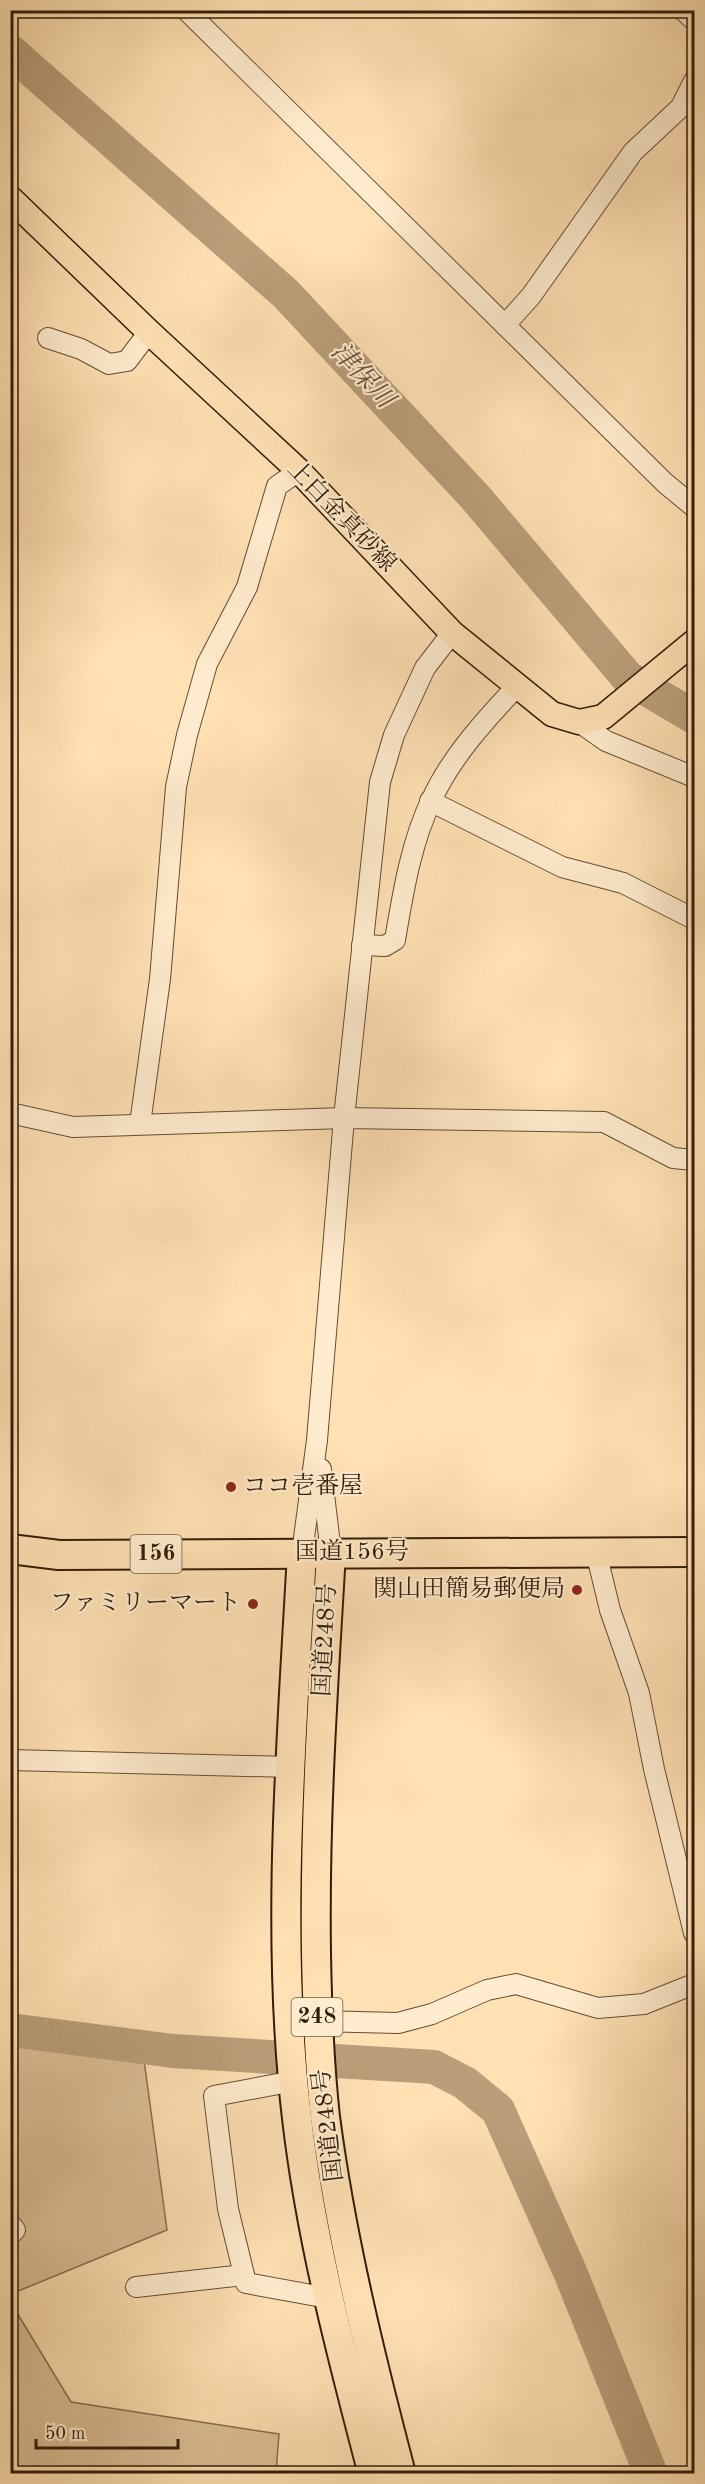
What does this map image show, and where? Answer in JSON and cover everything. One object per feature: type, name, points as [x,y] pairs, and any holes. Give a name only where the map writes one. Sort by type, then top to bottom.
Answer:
[{"type":"highway","name":"国道156号","points":[[10,1550],[59,1555],[694,1552]]},
{"type":"highway","name":"国道248号","points":[[302,1553],[290,1767],[288,2020],[311,2215],[328,2298],[373,2474]]},
{"type":"highway","name":"国道248号","points":[[332,1553],[318,1768],[315,1895],[317,2021],[325,2116],[340,2212],[359,2310],[401,2474]]},
{"type":"main road","name":"上白金真砂線","points":[[10,198],[149,332],[299,471],[452,633],[552,714],[579,723]]},
{"type":"main road","points":[[579,723],[603,717],[694,642]]},
{"type":"street","points":[[186,10],[664,483],[694,507]]},
{"type":"street","points":[[683,10],[694,20]]},
{"type":"street","points":[[505,325],[531,296],[633,152],[688,113],[694,81]]},
{"type":"street","points":[[48,338],[81,349],[109,364],[127,361],[149,332]]},
{"type":"street","points":[[140,1124],[160,979],[176,787],[187,735],[207,664],[247,587],[278,486],[299,471]]},
{"type":"street","points":[[302,1553],[317,1440],[344,1118],[380,782],[394,735],[424,668],[452,633]]},
{"type":"street","points":[[362,945],[385,946],[395,940],[414,846],[430,801],[440,782],[463,750],[517,686]]},
{"type":"street","points":[[579,723],[606,741],[694,777]]},
{"type":"street","points":[[430,801],[562,867],[623,883],[694,919]]},
{"type":"street","points":[[10,1113],[73,1127],[344,1118],[604,1122],[673,1158],[694,1160]]},
{"type":"street","points":[[317,1440],[332,1553]]},
{"type":"street","points":[[596,1552],[610,1610],[639,1693],[654,1769],[694,1933]]},
{"type":"street","points":[[10,1760],[290,1767]]},
{"type":"street","points":[[317,2021],[398,2023],[432,2014],[487,1990],[516,1984],[598,2008],[644,2004],[694,1984]]},
{"type":"street","points":[[294,2081],[214,2096],[228,2209],[246,2283],[328,2298]]},
{"type":"street","points":[[10,2224],[15,2230],[10,2235]]},
{"type":"street","points":[[136,2287],[244,2275]]},
{"type":"shaded area","points":[[11,2042],[144,2060],[167,2230],[11,2294]]},
{"type":"shaded area","points":[[11,2303],[71,2402],[279,2434],[276,2473],[11,2473]]},
{"type":"waterway","name":"津保川","points":[[10,51],[286,294],[476,498],[628,678],[694,717]]},
{"type":"waterway","points":[[10,2030],[173,2051],[434,2067],[465,2083],[498,2110],[571,2274],[651,2474]]},
{"type":"place","name":"ココ壱番屋","points":[[231,1487]]},
{"type":"place","name":"関山田簡易郵便局","points":[[577,1590]]},
{"type":"place","name":"ファミリーマート","points":[[253,1604]]}]
